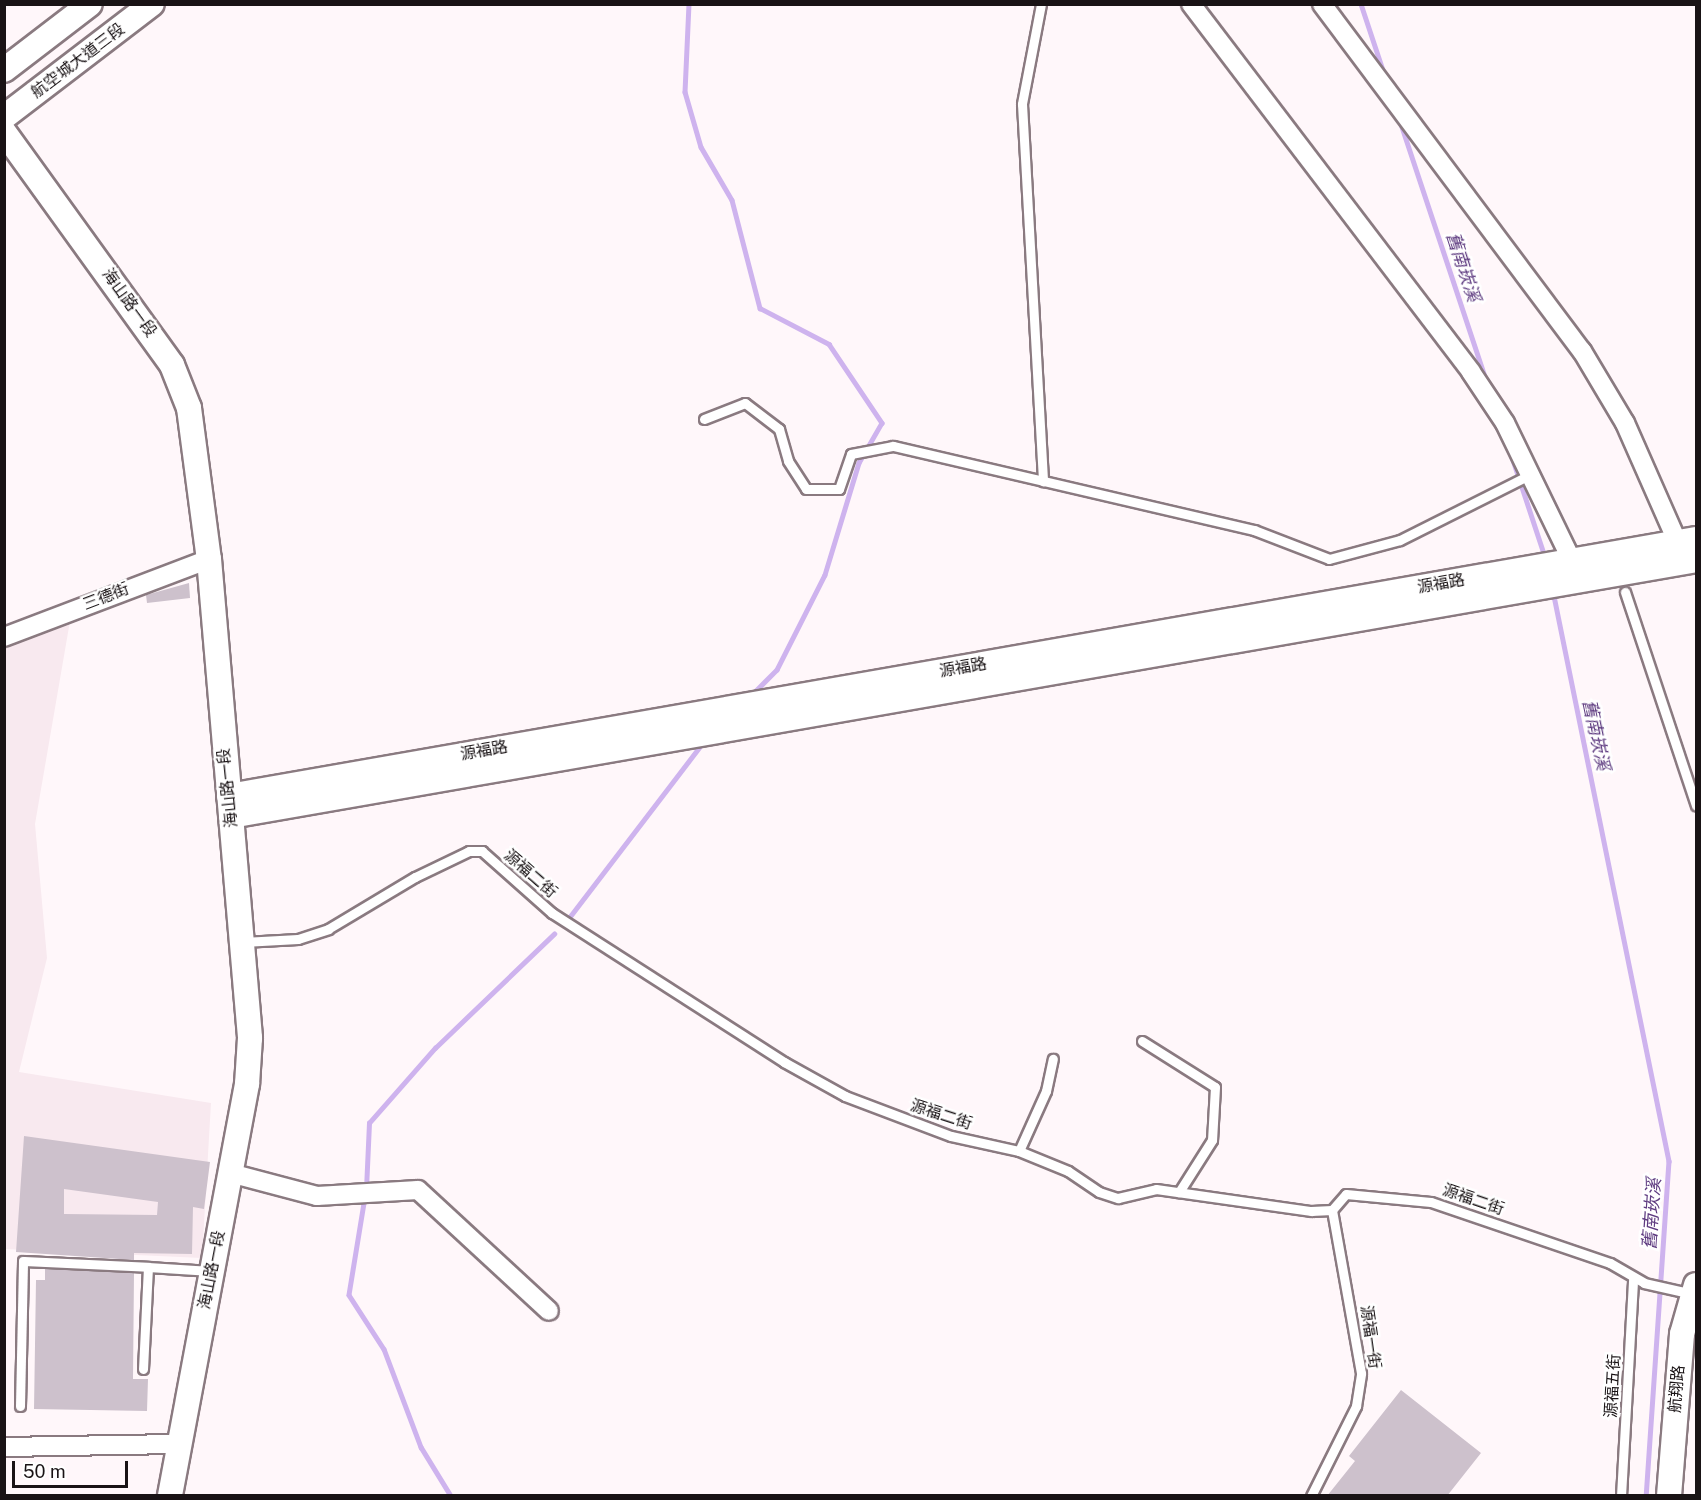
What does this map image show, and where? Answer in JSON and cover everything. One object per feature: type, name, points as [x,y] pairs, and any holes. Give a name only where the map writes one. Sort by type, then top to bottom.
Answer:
[{"type":"street","points":[[4,70],[90,4]]},
{"type":"street","name":"航空城大道三段","points":[[4,117],[152,4]]},
{"type":"street","points":[[1191,4],[1472,372],[1530,474],[1577,572]]},
{"type":"street","points":[[1322,4],[1582,351],[1625,423],[1689,551]]},
{"type":"street","name":"海山路一段","points":[[4,132],[172,365],[189,408],[208,559],[250,1038],[230,1173],[170,1496]]},
{"type":"street","name":"源福路","points":[[230,806],[1689,551]]},
{"type":"street","name":"三德街","points":[[4,636],[208,559]]},
{"type":"street","points":[[230,1173],[317,1196],[418,1190],[549,1311]]},
{"type":"street","name":"航翔路","points":[[1669,1496],[1679,1363],[1695,1290]]},
{"type":"street","points":[[4,1447],[180,1444]]},
{"type":"lane","points":[[1041,4],[1022,104],[1043,481]]},
{"type":"lane","points":[[704,419],[745,403],[779,429],[788,462],[806,489],[839,489],[853,454],[874,447],[893,446],[1254,530],[1329,559],[1400,540],[1530,474]]},
{"type":"lane","points":[[1626,592],[1696,805]]},
{"type":"lane","name":"源福二街","points":[[243,942],[298,939],[327,929],[415,877],[469,851],[482,851],[552,913],[784,1062],[846,1096],[951,1136],[1019,1151],[1118,1198],[1156,1189],[1332,1210],[1346,1194],[1431,1202],[1610,1263],[1633,1278],[1695,1290]]},
{"type":"lane","points":[[1142,1041],[1215,1087],[1212,1140],[1179,1192]]},
{"type":"lane","points":[[1019,1151],[1046,1091],[1053,1059]]},
{"type":"lane","name":"源福一街","points":[[1311,1496],[1356,1406],[1361,1373],[1332,1210]]},
{"type":"lane","points":[[20,1406],[23,1261],[211,1271]]},
{"type":"lane","points":[[142,1369],[148,1267]]},
{"type":"lane","name":"源福五街","points":[[1621,1496],[1633,1278]]},
{"type":"shaded area","points":[[70,621],[35,824],[47,958],[19,1072],[211,1103],[202,1258],[5,1249],[5,646]]},
{"type":"building","points":[[189,583],[190,598],[147,603],[146,595]]},
{"type":"building","points":[[24,1136],[210,1162],[204,1209],[193,1207],[192,1254],[134,1253],[134,1260],[16,1252]],"holes":[[[64,1189],[158,1202],[157,1215],[64,1214]]]},
{"type":"building","points":[[45,1269],[134,1273],[133,1379],[148,1379],[147,1411],[34,1409],[36,1280],[45,1280]]},
{"type":"building","points":[[1401,1390],[1481,1453],[1447,1496],[1327,1496],[1355,1461],[1349,1456]]},
{"type":"waterway","points":[[689,4],[685,92],[701,147],[732,200],[760,308],[829,344],[882,423],[859,463],[825,575],[777,670],[753,694]]},
{"type":"waterway","name":"舊南崁溪","points":[[1361,4],[1384,73]]},
{"type":"waterway","name":"舊南崁溪","points":[[1400,121],[1487,383]]},
{"type":"waterway","name":"舊南崁溪","points":[[1512,457],[1545,557]]},
{"type":"waterway","name":"舊南崁溪","points":[[1553,591],[1669,1161],[1646,1496]]},
{"type":"waterway","points":[[568,919],[704,741]]},
{"type":"waterway","points":[[366,1189],[369,1123],[435,1048],[554,934]]},
{"type":"waterway","points":[[365,1197],[349,1295],[384,1349],[421,1447],[451,1496]]}]
